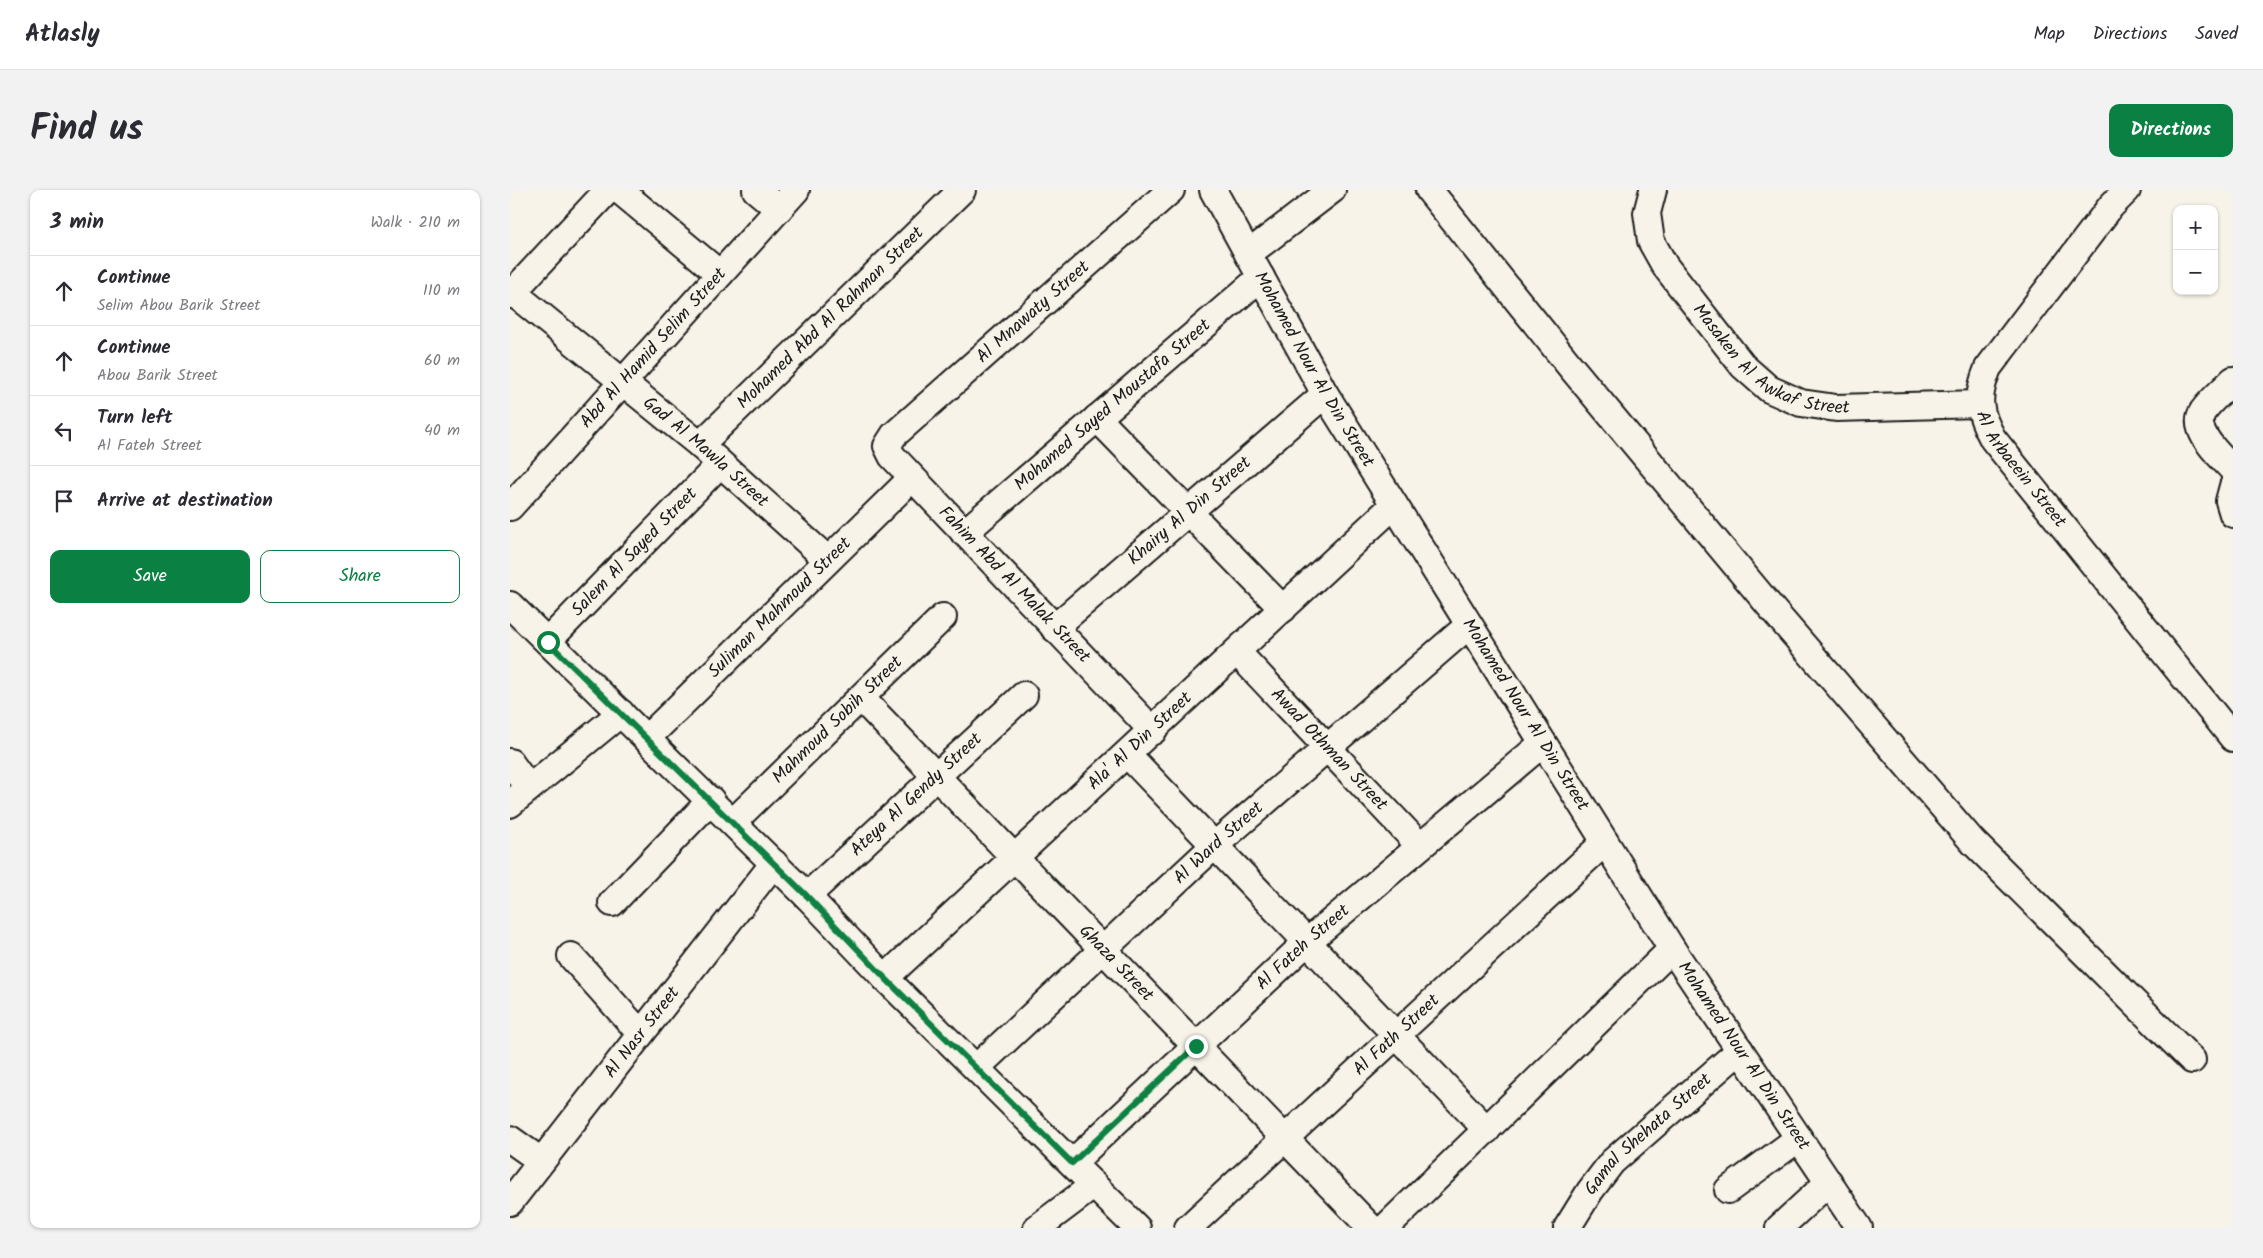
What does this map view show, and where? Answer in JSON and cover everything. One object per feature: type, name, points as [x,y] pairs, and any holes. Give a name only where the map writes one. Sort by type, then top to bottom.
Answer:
[{"type":"street","points":[[511,292],[608,190]]},
{"type":"street","points":[[619,190],[720,274]]},
{"type":"street","points":[[756,190],[779,209]]},
{"type":"street","name":"Abd Al Hamid Selim Street","points":[[510,507],[796,190]]},
{"type":"street","name":"Mohamed Abd Al Rahman Street","points":[[700,445],[962,190]]},
{"type":"street","name":"Al Mnawaty Street","points":[[894,435],[1171,190]]},
{"type":"street","name":"Mohamed Nour Al Din Street","points":[[1212,190],[1325,394],[1394,505],[1672,949],[1860,1228]]},
{"type":"street","points":[[1248,254],[1332,190]]},
{"type":"street","points":[[1429,190],[1576,374],[1773,610],[1973,842],[2192,1060]]},
{"type":"street","name":"Masaken Al Awkaf Street","points":[[1653,190],[1647,213],[1651,241],[1665,266],[1743,366],[1769,389],[1801,403],[1836,408],[1979,404]]},
{"type":"street","name":"Al Arbaeein Street","points":[[2112,195],[1988,368],[1981,386],[1979,404],[1984,422],[1994,439],[2233,738]]},
{"type":"street","name":"Mohamed Sayed Moustafa Street","points":[[964,533],[1261,277]]},
{"type":"street","name":"Gad Al Mawla Street","points":[[511,292],[700,445],[828,560]]},
{"type":"street","points":[[2233,380],[2202,412],[2199,424],[2202,432],[2233,470]]},
{"type":"street","name":"Khairy Al Din Street","points":[[1054,628],[1325,394]]},
{"type":"street","points":[[1096,418],[1282,609]]},
{"type":"street","name":"Fahim Abd Al Malak Street","points":[[894,435],[888,446],[892,456],[1153,731]]},
{"type":"street","name":"Salem Al Sayed Street","points":[[548,642],[720,464]]},
{"type":"street","name":"Suliman Mahmoud Street","points":[[647,738],[912,478]]},
{"type":"street","points":[[2233,486],[2229,501],[2233,514]]},
{"type":"street","name":"Ala' Al Din Street","points":[[885,978],[1394,505]]},
{"type":"street","points":[[510,604],[711,800],[807,896],[885,978],[1137,1228]]},
{"type":"street","name":"Mahmoud Sobih Street","points":[[733,822],[943,618]]},
{"type":"street","name":"Al Ward Street","points":[[976,1068],[1215,846],[1469,624]]},
{"type":"street","name":"Awad Othman Street","points":[[1237,652],[1420,846]]},
{"type":"street","name":"Ateya Al Gendy Street","points":[[807,896],[1024,695]]},
{"type":"street","name":"Ghaza Street","points":[[861,698],[1371,1228]]},
{"type":"street","points":[[510,762],[520,796],[621,713]]},
{"type":"street","name":"Al Fateh Street","points":[[1072,1163],[1307,942],[1543,743]]},
{"type":"street","points":[[1128,754],[1487,1130]]},
{"type":"street","points":[[612,903],[711,800]]},
{"type":"street","name":"Al Fath Street","points":[[1188,1228],[1605,842]]},
{"type":"street","name":"Al Nasr Street","points":[[510,1202],[774,863]]},
{"type":"street","points":[[1385,1228],[1672,949]]},
{"type":"street","points":[[571,956],[640,1033]]},
{"type":"street","name":"Gamal Shehata Street","points":[[1567,1228],[1590,1191],[1612,1162],[1740,1050]]},
{"type":"street","points":[[1728,1190],[1799,1138]]},
{"type":"street","points":[[510,1139],[541,1161]]},
{"type":"street","points":[[1779,1228],[1829,1182]]},
{"type":"street","points":[[1037,1228],[1094,1185]]},
{"type":"route","points":[[548,642],[733,822],[885,978],[1072,1163],[1196,1046]]}]
